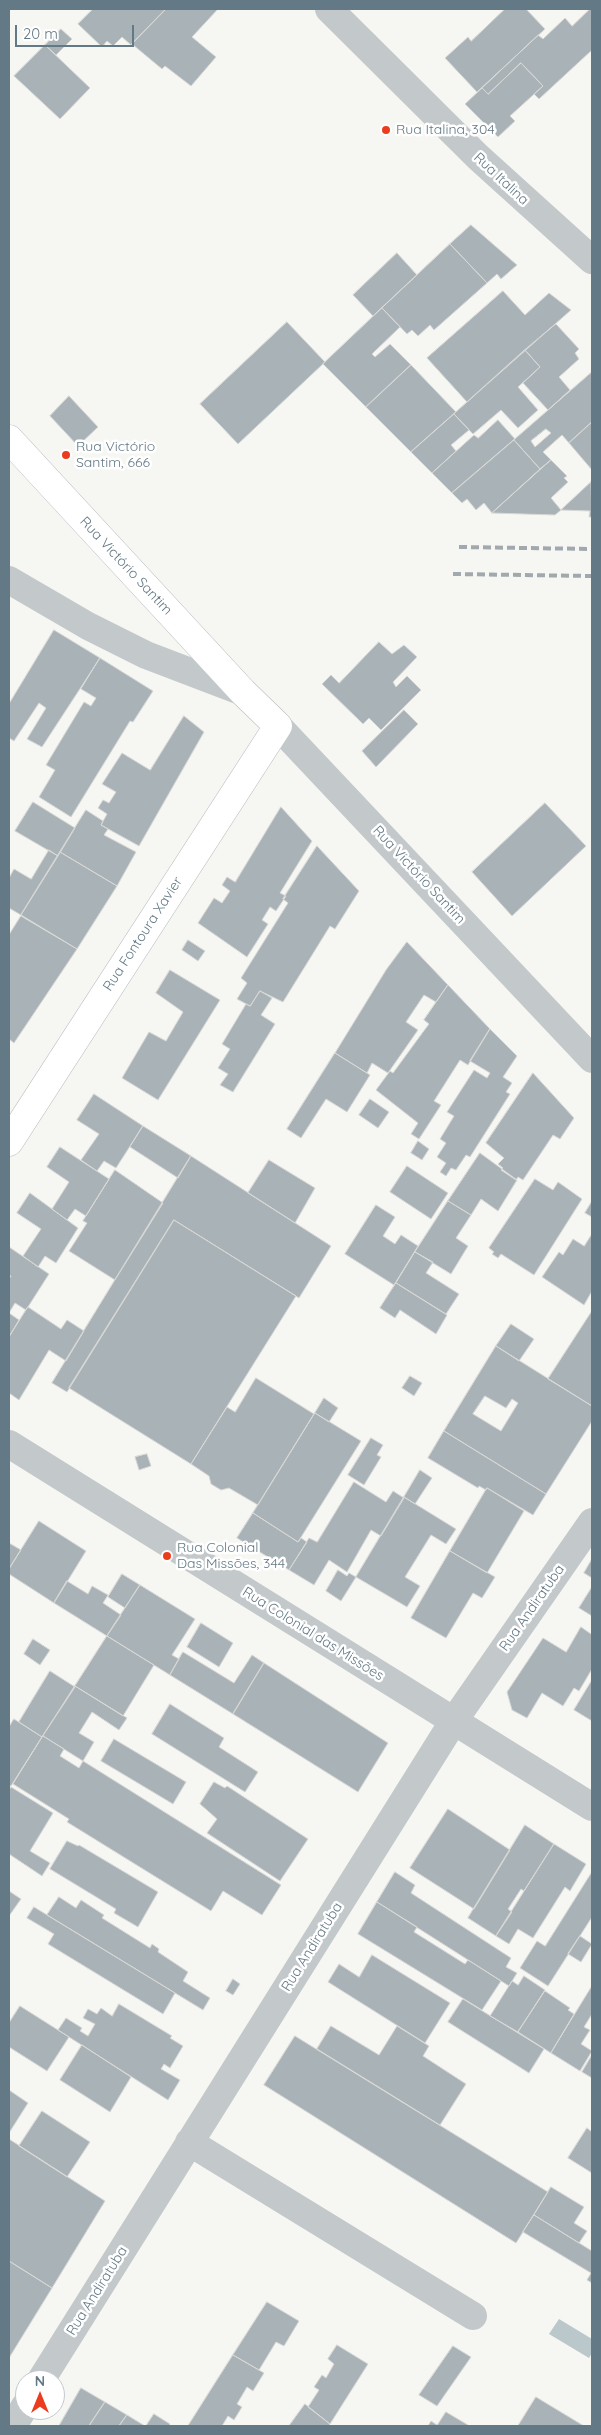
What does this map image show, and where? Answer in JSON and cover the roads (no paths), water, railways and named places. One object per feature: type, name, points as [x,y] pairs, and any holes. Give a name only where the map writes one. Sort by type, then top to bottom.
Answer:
[{"type":"main road","name":"Rua Victório Santim","points":[[9,439],[243,692],[278,726]]},
{"type":"main road","name":"Rua Fontoura Xavier","points":[[9,1142],[278,726]]},
{"type":"street","name":"Rua Italina","points":[[328,9],[478,157],[592,260]]},
{"type":"street","name":"Rua Victório Santim","points":[[9,580],[88,626],[146,656],[243,692]]},
{"type":"street","name":"Rua Victório Santim","points":[[278,726],[592,1059]]},
{"type":"street","name":"Rua Colonial das Missões","points":[[9,1444],[592,1807]]},
{"type":"street","name":"Rua Andiratuba","points":[[48,2370],[453,1722],[592,1522]]},
{"type":"street","points":[[189,2142],[473,2316]]},
{"type":"railway","points":[[459,547],[592,549]]},
{"type":"railway","points":[[453,574],[592,576]]},
{"type":"place","name":"Rua Italina, 304","points":[[386,130]]},
{"type":"place","name":"Rua Victório Santim, 666","points":[[66,455]]},
{"type":"place","name":"Rua Colonial Das Missões, 344","points":[[167,1556]]}]
